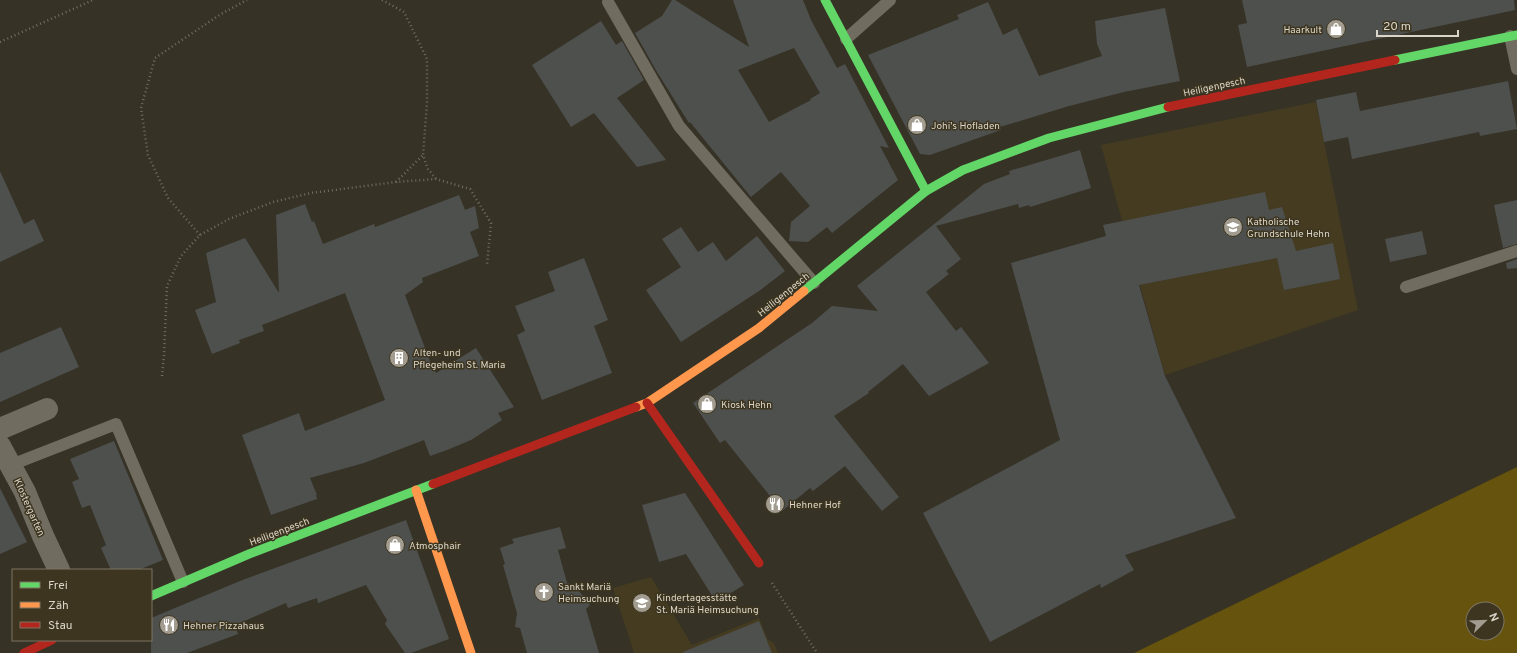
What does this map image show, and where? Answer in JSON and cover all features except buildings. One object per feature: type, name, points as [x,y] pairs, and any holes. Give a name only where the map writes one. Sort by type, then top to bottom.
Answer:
[{"type":"street","points":[[825,0],[926,191]]},
{"type":"street","name":"Heiligenpesch","points":[[152,596],[249,554],[647,403],[759,328],[926,191],[963,170],[1049,138],[1173,106],[1514,35]]},
{"type":"street","points":[[647,403],[759,563]]},
{"type":"street","points":[[0,429],[47,409]]},
{"type":"street","name":"Klostergarten","points":[[0,446],[25,492],[59,569]]},
{"type":"street","points":[[416,490],[471,653]]},
{"type":"street","points":[[24,653],[50,641]]},
{"type":"lane","points":[[846,39],[890,0]]},
{"type":"lane","points":[[608,2],[679,126],[814,283]]},
{"type":"lane","points":[[1514,35],[1517,69]]},
{"type":"lane","points":[[1406,287],[1517,251]]},
{"type":"lane","points":[[11,465],[116,424],[184,582]]},
{"type":"path","points":[[0,42],[93,0]]},
{"type":"path","points":[[200,235],[168,198],[148,155],[141,108],[155,58],[221,14],[247,0]]},
{"type":"path","points":[[382,0],[404,12],[427,59],[427,103],[423,155],[428,169],[436,179]]},
{"type":"path","points":[[396,182],[423,155]]},
{"type":"path","points":[[162,376],[167,286],[181,256],[200,235],[229,218],[273,202],[311,192],[436,179],[470,189],[492,223],[487,265]]},
{"type":"path","points":[[759,563],[818,653]]},
{"type":"shaded area","name":"Katholische Grundschule Hehn","points":[[1316,102],[1358,310],[1165,375],[1101,145]]},
{"type":"shaded area","points":[[1517,467],[1517,653],[1134,653]]},
{"type":"shaded area","name":"Kindertagesstätte St. Mariä Heimsuchung","points":[[651,577],[692,645],[759,618],[768,640],[774,643],[778,653],[634,653],[613,588]]},
{"type":"traffic: fast","points":[[825,0],[926,191]]},
{"type":"traffic: fast","points":[[1395,60],[1517,35]]},
{"type":"traffic: fast","points":[[804,291],[926,191],[963,170],[1049,138],[1168,107]]},
{"type":"traffic: fast","points":[[152,596],[249,554],[433,484]]},
{"type":"traffic: slow","points":[[636,407],[647,403],[759,328],[804,291]]},
{"type":"traffic: slow","points":[[416,490],[471,653]]},
{"type":"traffic: jam","points":[[1168,107],[1395,60]]},
{"type":"traffic: jam","points":[[647,403],[759,563]]},
{"type":"traffic: jam","points":[[433,484],[636,407]]},
{"type":"traffic: jam","points":[[24,653],[50,641]]},
{"type":"place","name":"Haarkult","points":[[1336,29]]},
{"type":"place","name":"Johi's Hofladen","points":[[917,125]]},
{"type":"place","name":"Katholische Grundschule Hehn","points":[[1233,227]]},
{"type":"place","name":"Alten- und Pflegeheim St. Maria","points":[[399,358]]},
{"type":"place","name":"Kiosk Hehn","points":[[707,404]]},
{"type":"place","name":"Hehner Hof","points":[[775,504]]},
{"type":"place","name":"Atmosphair","points":[[395,545]]},
{"type":"place","name":"Sankt Mariä Heimsuchung","points":[[544,592]]},
{"type":"place","name":"Kindertagesstätte St. Mariä Heimsuchung","points":[[642,603]]},
{"type":"place","name":"Hehner Pizzahaus","points":[[169,625]]}]
